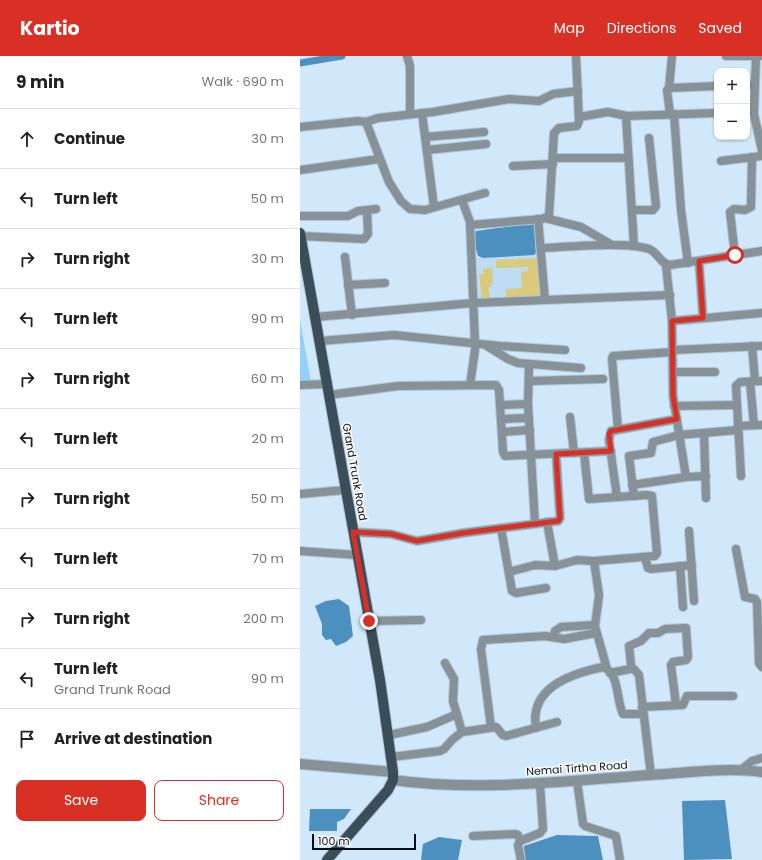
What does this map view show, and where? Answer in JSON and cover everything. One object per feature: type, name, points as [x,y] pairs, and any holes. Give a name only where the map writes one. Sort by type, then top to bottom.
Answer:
[{"type":"main road","name":"Grand Trunk Road","points":[[300,234],[316,317],[389,735],[393,776]]},
{"type":"main road","points":[[327,860],[368,815],[388,790],[393,776]]},
{"type":"street","points":[[407,56],[410,66],[410,114]]},
{"type":"street","points":[[542,218],[550,212],[555,130],[559,128],[577,126],[579,117],[576,56]]},
{"type":"street","points":[[672,56],[669,88],[667,90],[672,114],[681,210],[688,263]]},
{"type":"street","points":[[726,56],[761,56]]},
{"type":"street","points":[[756,56],[751,85],[751,116],[762,151]]},
{"type":"street","points":[[669,88],[714,86]]},
{"type":"street","points":[[300,127],[358,121],[366,122],[378,118],[422,113],[509,99],[538,101],[553,94],[578,91]]},
{"type":"street","points":[[579,117],[608,112],[626,116],[714,113]]},
{"type":"street","points":[[422,113],[434,207]]},
{"type":"street","points":[[626,116],[634,246]]},
{"type":"street","points":[[366,122],[389,182],[405,206],[417,210],[434,207],[485,193]]},
{"type":"street","points":[[425,137],[484,132]]},
{"type":"street","points":[[632,210],[653,210],[656,206],[649,138]]},
{"type":"street","points":[[427,150],[486,144]]},
{"type":"street","points":[[721,161],[762,156]]},
{"type":"street","points":[[513,166],[553,161],[628,158]]},
{"type":"street","points":[[735,255],[730,212],[734,209],[745,210],[751,207],[752,158]]},
{"type":"street","points":[[300,170],[379,159]]},
{"type":"street","points":[[462,200],[470,225],[473,303],[478,344],[470,385]]},
{"type":"street","points":[[300,216],[344,216],[358,211],[376,209]]},
{"type":"street","points":[[300,234],[364,239],[368,234],[367,210]]},
{"type":"street","points":[[542,218],[541,248],[545,300]]},
{"type":"street","points":[[470,225],[542,218],[581,227],[613,246]]},
{"type":"street","points":[[541,248],[634,246],[650,249],[666,265],[672,321],[674,406],[686,477]]},
{"type":"street","points":[[666,265],[762,251]]},
{"type":"street","points":[[345,257],[352,315]]},
{"type":"street","points":[[699,261],[703,318]]},
{"type":"street","points":[[348,285],[385,283]]},
{"type":"street","points":[[316,317],[352,315],[473,303],[670,295]]},
{"type":"street","points":[[672,321],[762,313]]},
{"type":"street","points":[[320,341],[394,335],[478,344],[565,350]]},
{"type":"street","points":[[478,344],[508,359],[529,365],[581,368]]},
{"type":"street","points":[[634,496],[629,456],[651,453],[653,442],[679,435],[758,425],[756,381],[752,346]]},
{"type":"street","points":[[618,429],[612,359],[613,356],[762,346]]},
{"type":"street","points":[[529,365],[528,404],[535,524]]},
{"type":"street","points":[[673,372],[715,372]]},
{"type":"street","points":[[529,381],[603,379]]},
{"type":"street","points":[[740,476],[736,385],[756,381]]},
{"type":"street","points":[[300,384],[328,390],[398,386],[496,385],[499,390],[503,452],[505,456],[532,456],[611,451]]},
{"type":"street","points":[[500,405],[528,404]]},
{"type":"street","points":[[674,406],[737,405]]},
{"type":"street","points":[[570,417],[574,453]]},
{"type":"street","points":[[501,419],[529,418]]},
{"type":"street","points":[[617,497],[609,434],[611,431],[677,419]]},
{"type":"street","points":[[502,432],[530,430]]},
{"type":"street","points":[[704,433],[706,498]]},
{"type":"street","points":[[509,572],[535,565],[555,566],[577,560],[594,561],[652,558],[657,553],[653,498],[650,495],[589,499],[584,452]]},
{"type":"street","points":[[353,532],[391,534],[417,541],[558,521],[560,518],[556,454]]},
{"type":"street","points":[[632,485],[686,477],[706,476]]},
{"type":"street","points":[[300,494],[345,490]]},
{"type":"street","points":[[547,522],[555,566]]},
{"type":"street","points":[[501,528],[513,593],[546,588]]},
{"type":"street","points":[[689,531],[694,601]]},
{"type":"street","points":[[736,549],[745,596],[756,600],[760,613],[759,663],[762,667]]},
{"type":"street","points":[[300,551],[357,555]]},
{"type":"street","points":[[645,558],[649,569],[692,565]]},
{"type":"street","points":[[594,561],[599,595],[596,629],[609,671],[615,681],[623,714],[684,704],[687,696],[734,696]]},
{"type":"street","points":[[680,566],[683,607]]},
{"type":"street","points":[[369,621],[421,620]]},
{"type":"street","points":[[554,636],[558,629],[564,627],[596,629]]},
{"type":"street","points":[[564,627],[564,639]]},
{"type":"street","points":[[630,669],[632,665],[629,646],[642,641],[649,633],[658,633],[665,629],[686,628],[688,657],[686,660],[673,662],[671,665],[676,705]]},
{"type":"street","points":[[491,727],[481,650],[483,640],[554,636],[564,639],[596,629]]},
{"type":"street","points":[[445,663],[454,679],[453,696],[462,732]]},
{"type":"street","points":[[536,728],[534,713],[546,691],[564,680],[600,668],[609,671],[634,670],[639,675],[651,775]]},
{"type":"street","points":[[389,735],[423,728],[457,714]]},
{"type":"street","points":[[392,757],[440,751],[462,732],[496,727],[503,736],[506,736],[557,722]]},
{"type":"street","points":[[742,769],[752,761],[762,758]]},
{"type":"street","name":"Nemai Tirtha Road","points":[[300,764],[452,785],[540,784],[742,769],[762,772]]},
{"type":"street","points":[[577,781],[583,824],[616,836],[620,860]]},
{"type":"street","points":[[520,841],[542,831],[540,784]]},
{"type":"street","points":[[473,836],[518,835],[520,841],[518,845],[520,860]]},
{"type":"shaded area","points":[[534,223],[536,253],[534,255],[483,258],[478,256],[473,238],[476,231]]},
{"type":"shaded area","points":[[539,254],[544,299],[475,302],[473,258]]},
{"type":"shaded area","points":[[300,320],[311,382],[300,382]]},
{"type":"shaded area","points":[[339,599],[349,606],[353,636],[346,642],[336,646],[331,639],[326,640],[322,635],[322,624],[315,606],[326,601]]},
{"type":"shaded area","points":[[725,800],[732,859],[684,860],[682,801]]},
{"type":"shaded area","points":[[310,809],[351,809],[344,819],[337,822],[337,831],[309,831]]},
{"type":"shaded area","points":[[557,835],[598,836],[603,860],[525,860],[524,846]]},
{"type":"shaded area","points":[[439,837],[462,840],[458,860],[421,860],[423,844]]},
{"type":"building","points":[[537,258],[541,297],[506,298],[506,289],[522,288],[521,272],[528,271],[528,267],[496,268],[496,260]]},
{"type":"building","points":[[492,268],[493,283],[491,283],[492,287],[488,287],[491,300],[482,300],[479,274],[483,274],[483,269]]},
{"type":"waterway","points":[[300,63],[342,56]]},
{"type":"route","points":[[369,621],[353,532],[391,534],[417,541],[463,533],[558,521],[560,518],[556,454],[611,451],[609,434],[614,429],[677,419],[673,396],[672,321],[703,318],[699,261],[735,255]]}]
